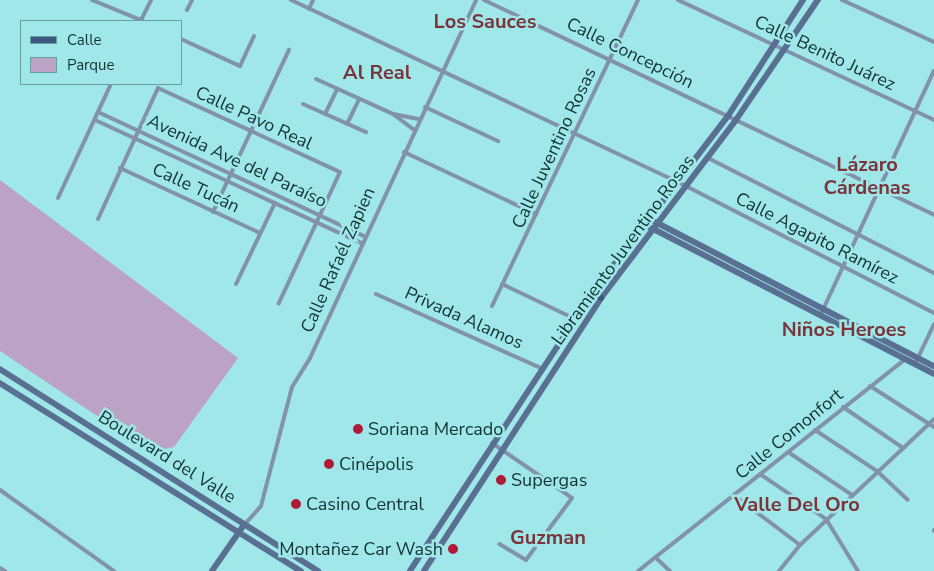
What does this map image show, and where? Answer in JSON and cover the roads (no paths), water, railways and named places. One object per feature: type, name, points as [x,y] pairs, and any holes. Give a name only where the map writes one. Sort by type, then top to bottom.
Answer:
[{"type":"main road","name":"Libramiento Juventino Rosas","points":[[410,571],[574,319],[646,221],[728,116],[803,0]]},
{"type":"main road","name":"Libramiento Juventino Rosas","points":[[424,571],[601,298],[736,120],[818,0]]},
{"type":"main road","points":[[646,221],[934,366]]},
{"type":"main road","points":[[593,292],[601,298]]},
{"type":"main road","points":[[822,311],[934,374]]},
{"type":"main road","name":"Boulevard del Valle","points":[[0,369],[244,526],[318,571]]},
{"type":"main road","name":"Boulevard del Valle","points":[[0,383],[238,534],[301,571]]},
{"type":"main road","points":[[68,426],[74,416]]},
{"type":"main road","points":[[178,496],[184,486]]},
{"type":"main road","name":"Calle Rafaél Zapien","points":[[212,571],[244,526]]},
{"type":"main road","points":[[285,561],[298,558]]},
{"type":"street","points":[[92,0],[140,20]]},
{"type":"street","points":[[142,20],[151,0]]},
{"type":"street","points":[[187,10],[192,0]]},
{"type":"street","name":"Calle Agapito Ramírez","points":[[291,0],[687,186],[934,313]]},
{"type":"street","points":[[309,9],[313,0]]},
{"type":"street","name":"Calle Rafaél Zapien","points":[[244,526],[261,506],[292,387],[310,358],[364,236],[476,0]]},
{"type":"street","name":"Calle Concepción","points":[[484,0],[611,59],[934,215]]},
{"type":"street","name":"Calle Juventino Rosas","points":[[492,306],[638,0]]},
{"type":"street","name":"Calle Benito Juárez","points":[[678,0],[934,120]]},
{"type":"street","points":[[842,0],[934,42]]},
{"type":"street","points":[[182,39],[240,66],[254,36]]},
{"type":"street","points":[[213,212],[288,50]]},
{"type":"street","points":[[822,311],[845,268],[914,110],[934,71]]},
{"type":"street","points":[[316,79],[393,114],[419,119]]},
{"type":"street","points":[[58,198],[111,85]]},
{"type":"street","name":"Calle Pavo Real","points":[[138,131],[158,88],[340,172],[323,216]]},
{"type":"street","points":[[325,114],[337,89]]},
{"type":"street","points":[[347,124],[359,99]]},
{"type":"street","points":[[302,104],[366,132]]},
{"type":"street","points":[[425,108],[498,141]]},
{"type":"street","name":"Avenida Ave del Paraíso","points":[[98,112],[364,236]]},
{"type":"street","points":[[393,114],[414,130]]},
{"type":"street","name":"Avenida Ave del Paraíso","points":[[94,120],[228,180],[361,243]]},
{"type":"street","points":[[98,219],[138,131]]},
{"type":"street","points":[[404,152],[536,214]]},
{"type":"street","points":[[708,158],[934,273]]},
{"type":"street","name":"Calle Tucán","points":[[120,168],[260,233]]},
{"type":"street","points":[[236,284],[275,203]]},
{"type":"street","points":[[279,303],[323,216]]},
{"type":"street","points":[[502,284],[574,319]]},
{"type":"street","name":"Privada Alamos","points":[[376,294],[541,368]]},
{"type":"street","points":[[915,364],[934,324]]},
{"type":"street","name":"Calle Comonfort","points":[[638,571],[735,496],[905,359],[908,352]]},
{"type":"street","points":[[870,386],[932,426]]},
{"type":"street","points":[[843,408],[903,448]]},
{"type":"street","points":[[779,571],[800,545],[826,519],[903,448],[932,426],[934,419]]},
{"type":"street","points":[[815,430],[877,471],[908,500]]},
{"type":"street","points":[[492,443],[572,498],[526,560],[499,544]]},
{"type":"street","points":[[788,452],[852,495]]},
{"type":"street","points":[[760,474],[826,519],[858,571]]},
{"type":"street","points":[[0,490],[114,571]]},
{"type":"street","points":[[735,496],[800,545]]},
{"type":"street","points":[[656,558],[670,571]]},
{"type":"street","points":[[0,568],[5,571]]},
{"type":"place","name":"Soriana Mercado","points":[[358,429]]},
{"type":"place","name":"Cinépolis","points":[[329,464]]},
{"type":"place","name":"Supergas","points":[[501,480]]},
{"type":"place","name":"Casino Central","points":[[296,504]]},
{"type":"place","name":"Montañez Car Wash","points":[[453,549]]},
{"type":"district","name":"Los Sauces","points":[[485,21]]},
{"type":"district","name":"Al Real","points":[[377,72]]},
{"type":"district","name":"Lázaro Cárdenas","points":[[867,176]]},
{"type":"district","name":"Niños Heroes","points":[[844,329]]},
{"type":"district","name":"Valle Del Oro","points":[[797,504]]},
{"type":"district","name":"Guzman","points":[[548,537]]}]
